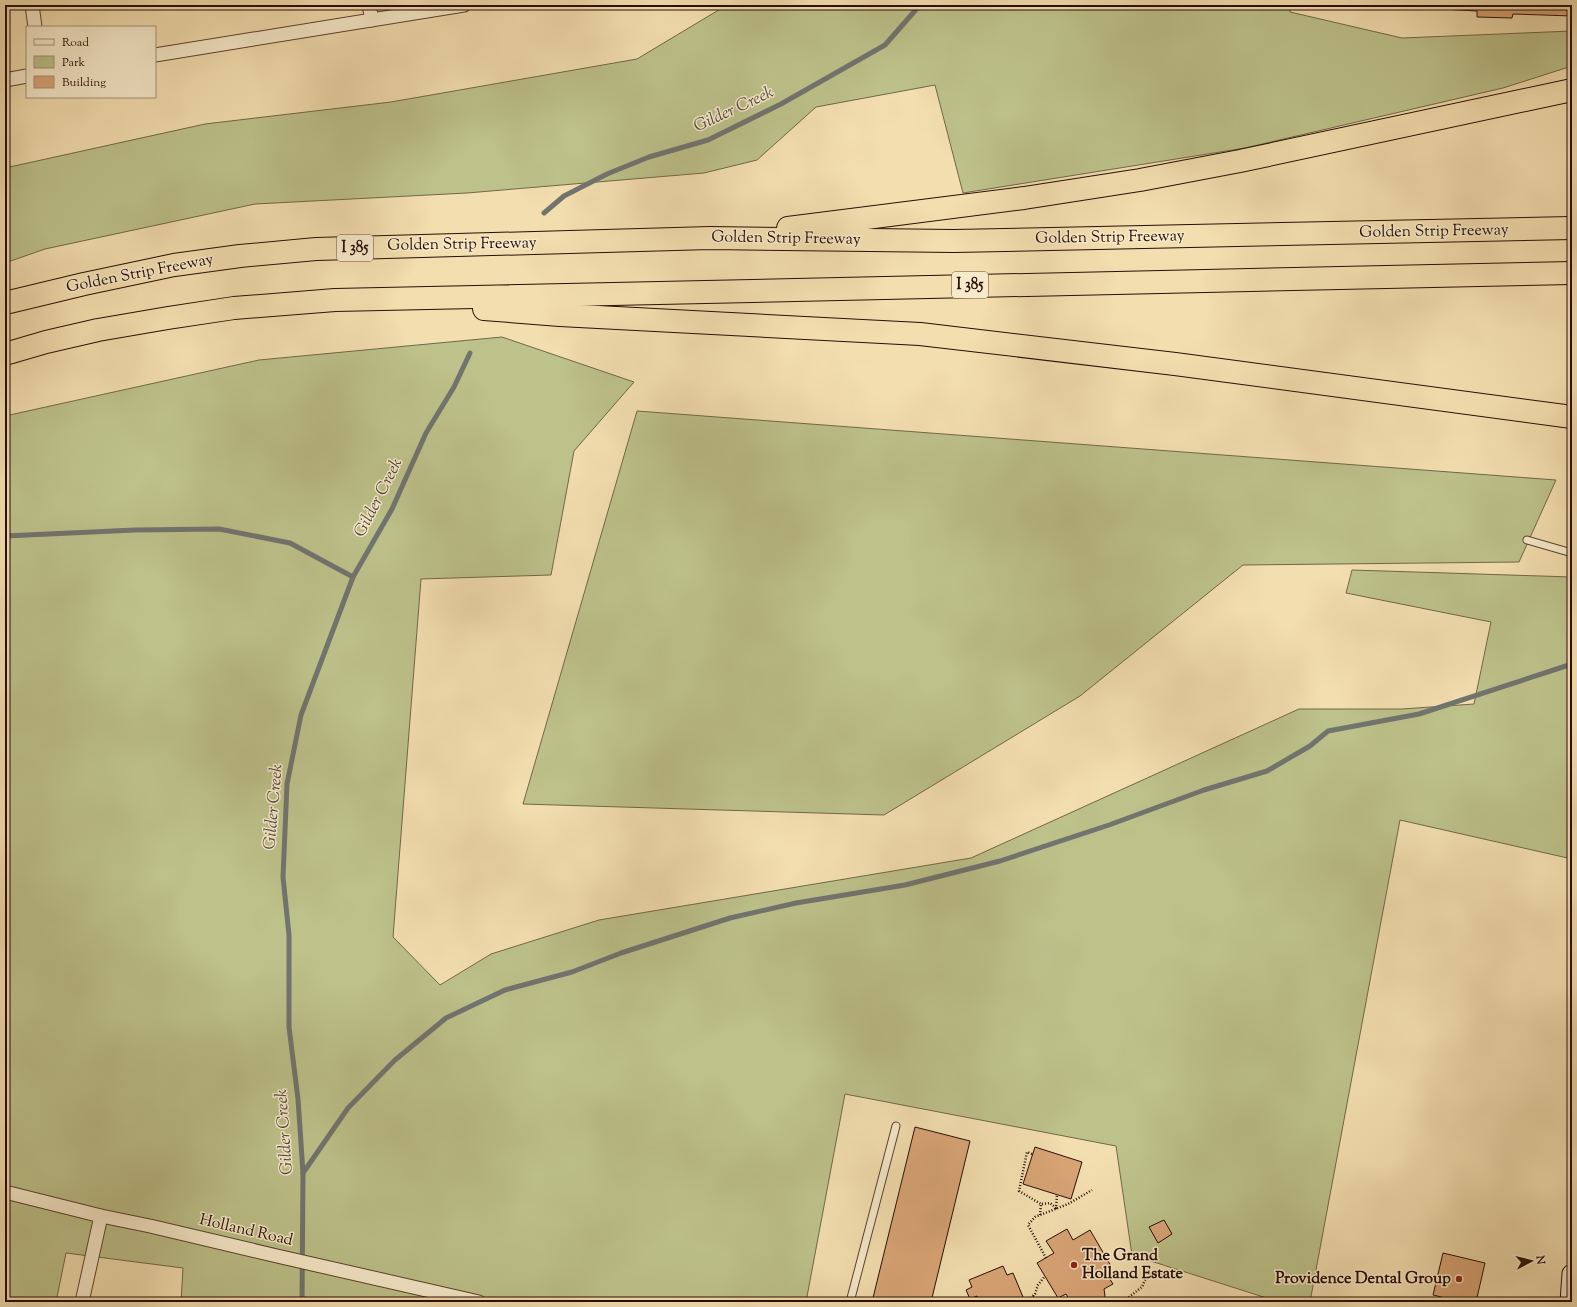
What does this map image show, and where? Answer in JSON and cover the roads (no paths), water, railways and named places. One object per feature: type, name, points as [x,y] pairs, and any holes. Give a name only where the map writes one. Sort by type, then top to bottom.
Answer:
[{"type":"highway","points":[[710,238],[1024,198],[1140,180],[1248,159],[1572,90]]},
{"type":"highway","name":"Golden Strip Freeway","points":[[5,303],[84,284],[174,265],[316,249],[710,238],[954,241],[1572,228]]},
{"type":"highway","name":"I 385","points":[[5,354],[46,342],[98,330],[219,310],[335,300],[1572,273]]},
{"type":"highway","points":[[367,299],[560,316],[920,334],[1175,364],[1572,417]]},
{"type":"main road","points":[[1570,1302],[1572,1274]]},
{"type":"street","points":[[32,5],[35,26]]},
{"type":"street","points":[[370,5],[372,20]]},
{"type":"street","points":[[156,55],[464,5]]},
{"type":"street","points":[[5,80],[26,76]]},
{"type":"street","name":"Holland Road","points":[[5,1192],[101,1216],[479,1302]]},
{"type":"street","points":[[82,1302],[101,1216]]},
{"type":"lane","points":[[1527,540],[1572,553]]},
{"type":"lane","points":[[850,1302],[896,1126]]},
{"type":"waterway","name":"Gilder Creek","points":[[544,213],[564,196],[607,174],[649,157],[708,140],[781,104],[885,45],[920,5]]},
{"type":"waterway","name":"Gilder Creek","points":[[302,1302],[303,1173],[298,1099],[289,1027],[289,935],[283,877],[287,784],[301,715],[353,577],[392,509],[426,433],[454,387],[470,353]]},
{"type":"waterway","points":[[5,536],[135,530],[219,529],[290,543],[353,577]]},
{"type":"waterway","points":[[303,1173],[348,1108],[395,1060],[446,1018],[505,990],[572,972],[621,953],[730,918],[796,903],[905,885],[1000,861],[1109,825],[1204,790],[1267,771],[1310,746],[1328,731],[1419,714],[1569,665]]},
{"type":"place","name":"The Grand Holland Estate","points":[[1074,1265]]},
{"type":"place","name":"Providence Dental Group","points":[[1459,1279]]}]
